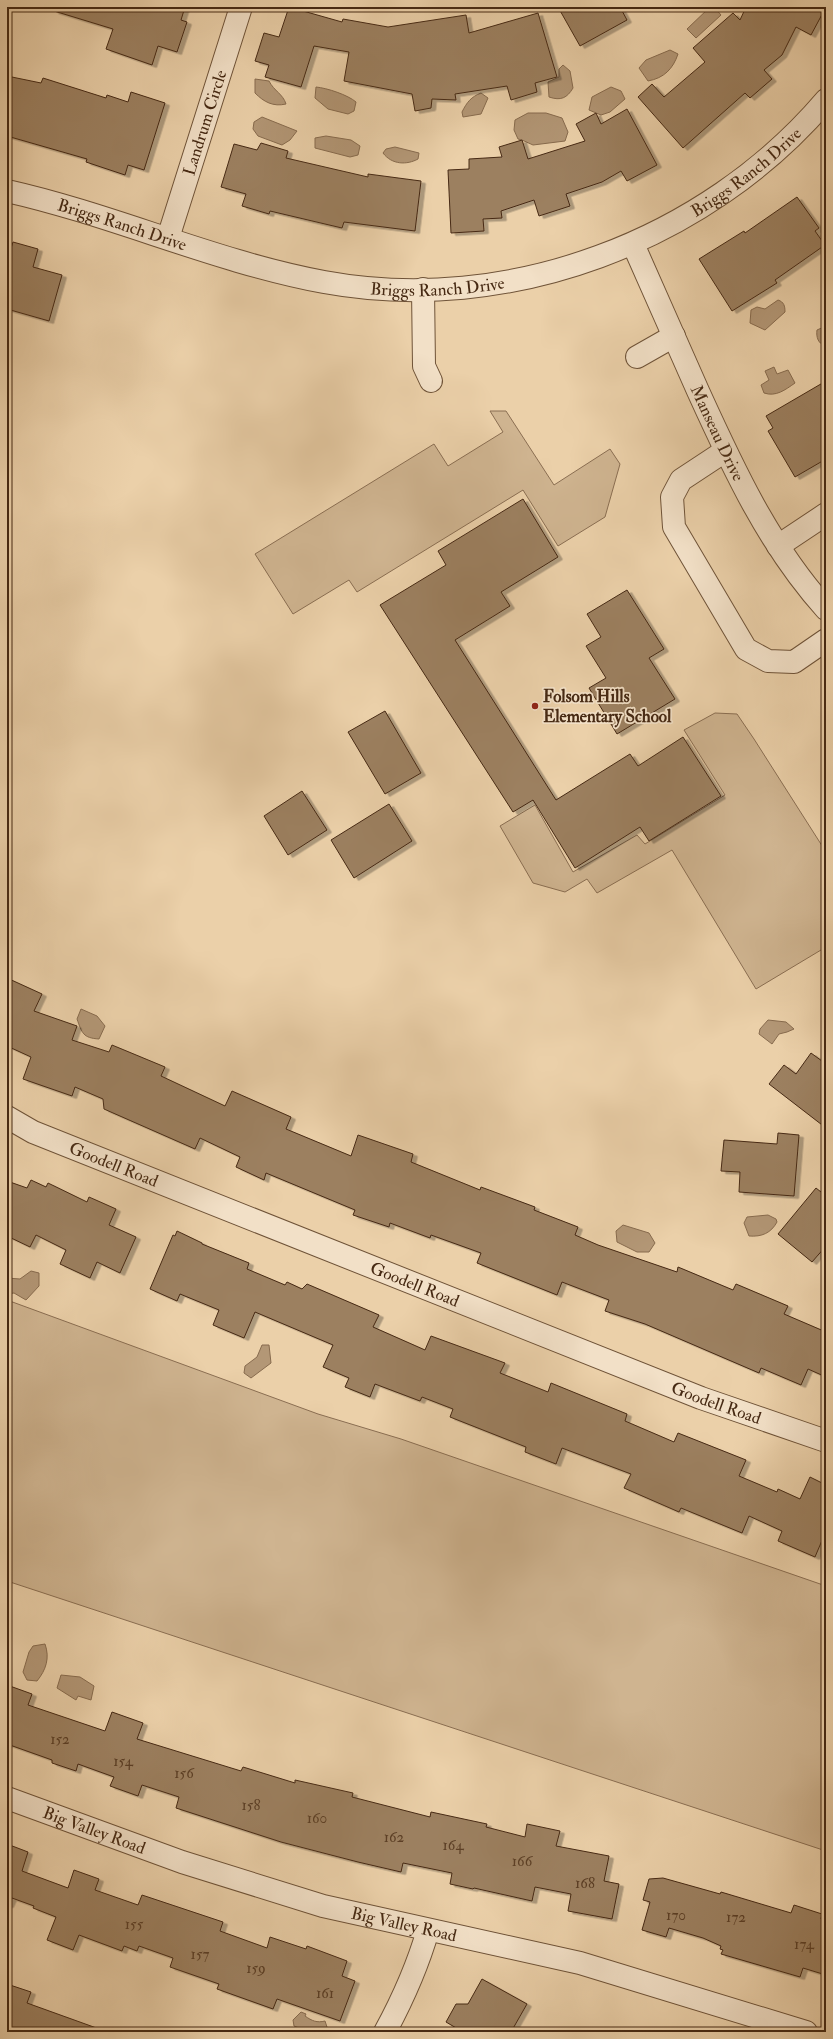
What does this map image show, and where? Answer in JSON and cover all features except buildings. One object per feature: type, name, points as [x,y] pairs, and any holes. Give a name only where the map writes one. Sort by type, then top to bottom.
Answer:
[{"type":"street","name":"Landrum Circle","points":[[168,238],[240,7]]},
{"type":"street","name":"Briggs Ranch Drive","points":[[7,191],[81,210],[271,270],[326,282],[382,288],[423,289],[494,284],[568,268],[633,244],[680,220],[728,190],[758,167],[799,129],[826,100]]},
{"type":"street","name":"Manseau Drive","points":[[633,244],[725,451],[753,506],[778,546],[826,609]]},
{"type":"street","points":[[423,289],[424,366],[431,381]]},
{"type":"street","points":[[637,357],[674,336]]},
{"type":"street","points":[[725,451],[681,480],[672,497],[674,527],[746,649],[768,661],[794,662],[826,640]]},
{"type":"street","points":[[778,546],[826,514]]},
{"type":"street","name":"Goodell Road","points":[[7,1117],[33,1132],[701,1398],[826,1441]]},
{"type":"street","name":"Big Valley Road","points":[[7,1798],[182,1862],[323,1906],[580,1963],[806,2032]]},
{"type":"street","points":[[385,2032],[408,1990],[420,1958],[428,1930]]},
{"type":"shaded area","points":[[710,7],[714,7],[721,15],[696,38],[687,29]]},
{"type":"shaded area","points":[[670,50],[678,54],[671,68],[659,78],[648,81],[639,68],[646,60]]},
{"type":"shaded area","points":[[563,65],[570,71],[573,88],[563,98],[557,99],[549,97],[548,82],[559,77],[559,69]]},
{"type":"shaded area","points":[[255,79],[269,81],[286,104],[273,104],[258,96],[255,93]]},
{"type":"shaded area","points":[[316,87],[337,92],[352,99],[356,102],[354,111],[348,114],[328,109],[315,98]]},
{"type":"shaded area","points":[[611,87],[621,91],[625,99],[610,112],[601,115],[589,110],[592,97]]},
{"type":"shaded area","points":[[481,93],[488,98],[481,114],[463,117],[462,112],[468,103],[472,98]]},
{"type":"shaded area","points":[[528,113],[546,113],[562,118],[568,132],[565,141],[533,145],[518,139],[514,130],[515,120]]},
{"type":"shaded area","points":[[262,117],[297,131],[290,140],[282,145],[258,136],[253,129],[254,122]]},
{"type":"shaded area","points":[[326,136],[351,140],[360,146],[358,155],[350,157],[315,148],[315,138]]},
{"type":"shaded area","points":[[395,147],[419,153],[418,159],[400,163],[391,160],[383,153],[386,149]]},
{"type":"shaded area","points":[[778,300],[784,304],[785,312],[765,330],[750,323],[751,310],[757,307],[765,309]]},
{"type":"shaded area","points":[[826,326],[826,346],[819,342],[817,338],[817,330]]},
{"type":"shaded area","points":[[774,367],[777,374],[788,370],[795,383],[776,393],[764,393],[761,385],[769,380],[765,371]]},
{"type":"shaded area","points":[[490,411],[506,411],[554,485],[610,449],[620,464],[605,517],[558,546],[523,490],[357,592],[349,580],[293,614],[255,554],[434,444],[448,466],[503,432]]},
{"type":"shaded area","points":[[715,713],[737,714],[826,852],[826,947],[756,989],[672,850],[597,893],[587,879],[565,892],[533,883],[500,826],[535,805],[573,872],[637,835],[645,844],[725,795],[684,730]]},
{"type":"shaded area","points":[[81,1009],[97,1016],[105,1026],[99,1039],[86,1036],[82,1031],[77,1019]]},
{"type":"shaded area","points":[[768,1020],[786,1022],[794,1029],[779,1034],[772,1044],[759,1034],[760,1029]]},
{"type":"shaded area","points":[[768,1215],[776,1219],[777,1222],[775,1226],[766,1234],[749,1236],[744,1223],[747,1217]]},
{"type":"shaded area","points":[[623,1225],[649,1233],[655,1243],[649,1252],[637,1252],[617,1242],[616,1231]]},
{"type":"shaded area","points":[[31,1271],[39,1273],[39,1286],[26,1300],[14,1293],[7,1294],[7,1278],[20,1279]]},
{"type":"shaded area","points":[[7,1300],[318,1414],[401,1439],[826,1586],[826,1851],[7,1581]]},
{"type":"shaded area","points":[[262,1345],[269,1345],[271,1363],[251,1378],[244,1373],[245,1366],[257,1357]]},
{"type":"shaded area","points":[[45,1644],[47,1659],[43,1673],[37,1681],[27,1680],[23,1672],[29,1652],[33,1646]]},
{"type":"shaded area","points":[[61,1675],[80,1677],[94,1686],[91,1700],[78,1696],[76,1700],[57,1688]]},
{"type":"shaded area","points":[[301,2012],[306,2014],[305,2016],[317,2022],[325,2021],[328,2030],[327,2032],[309,2032],[294,2026],[293,2020]]},
{"type":"place","name":"Folsom Hills Elementary School","points":[[535,706]]}]
